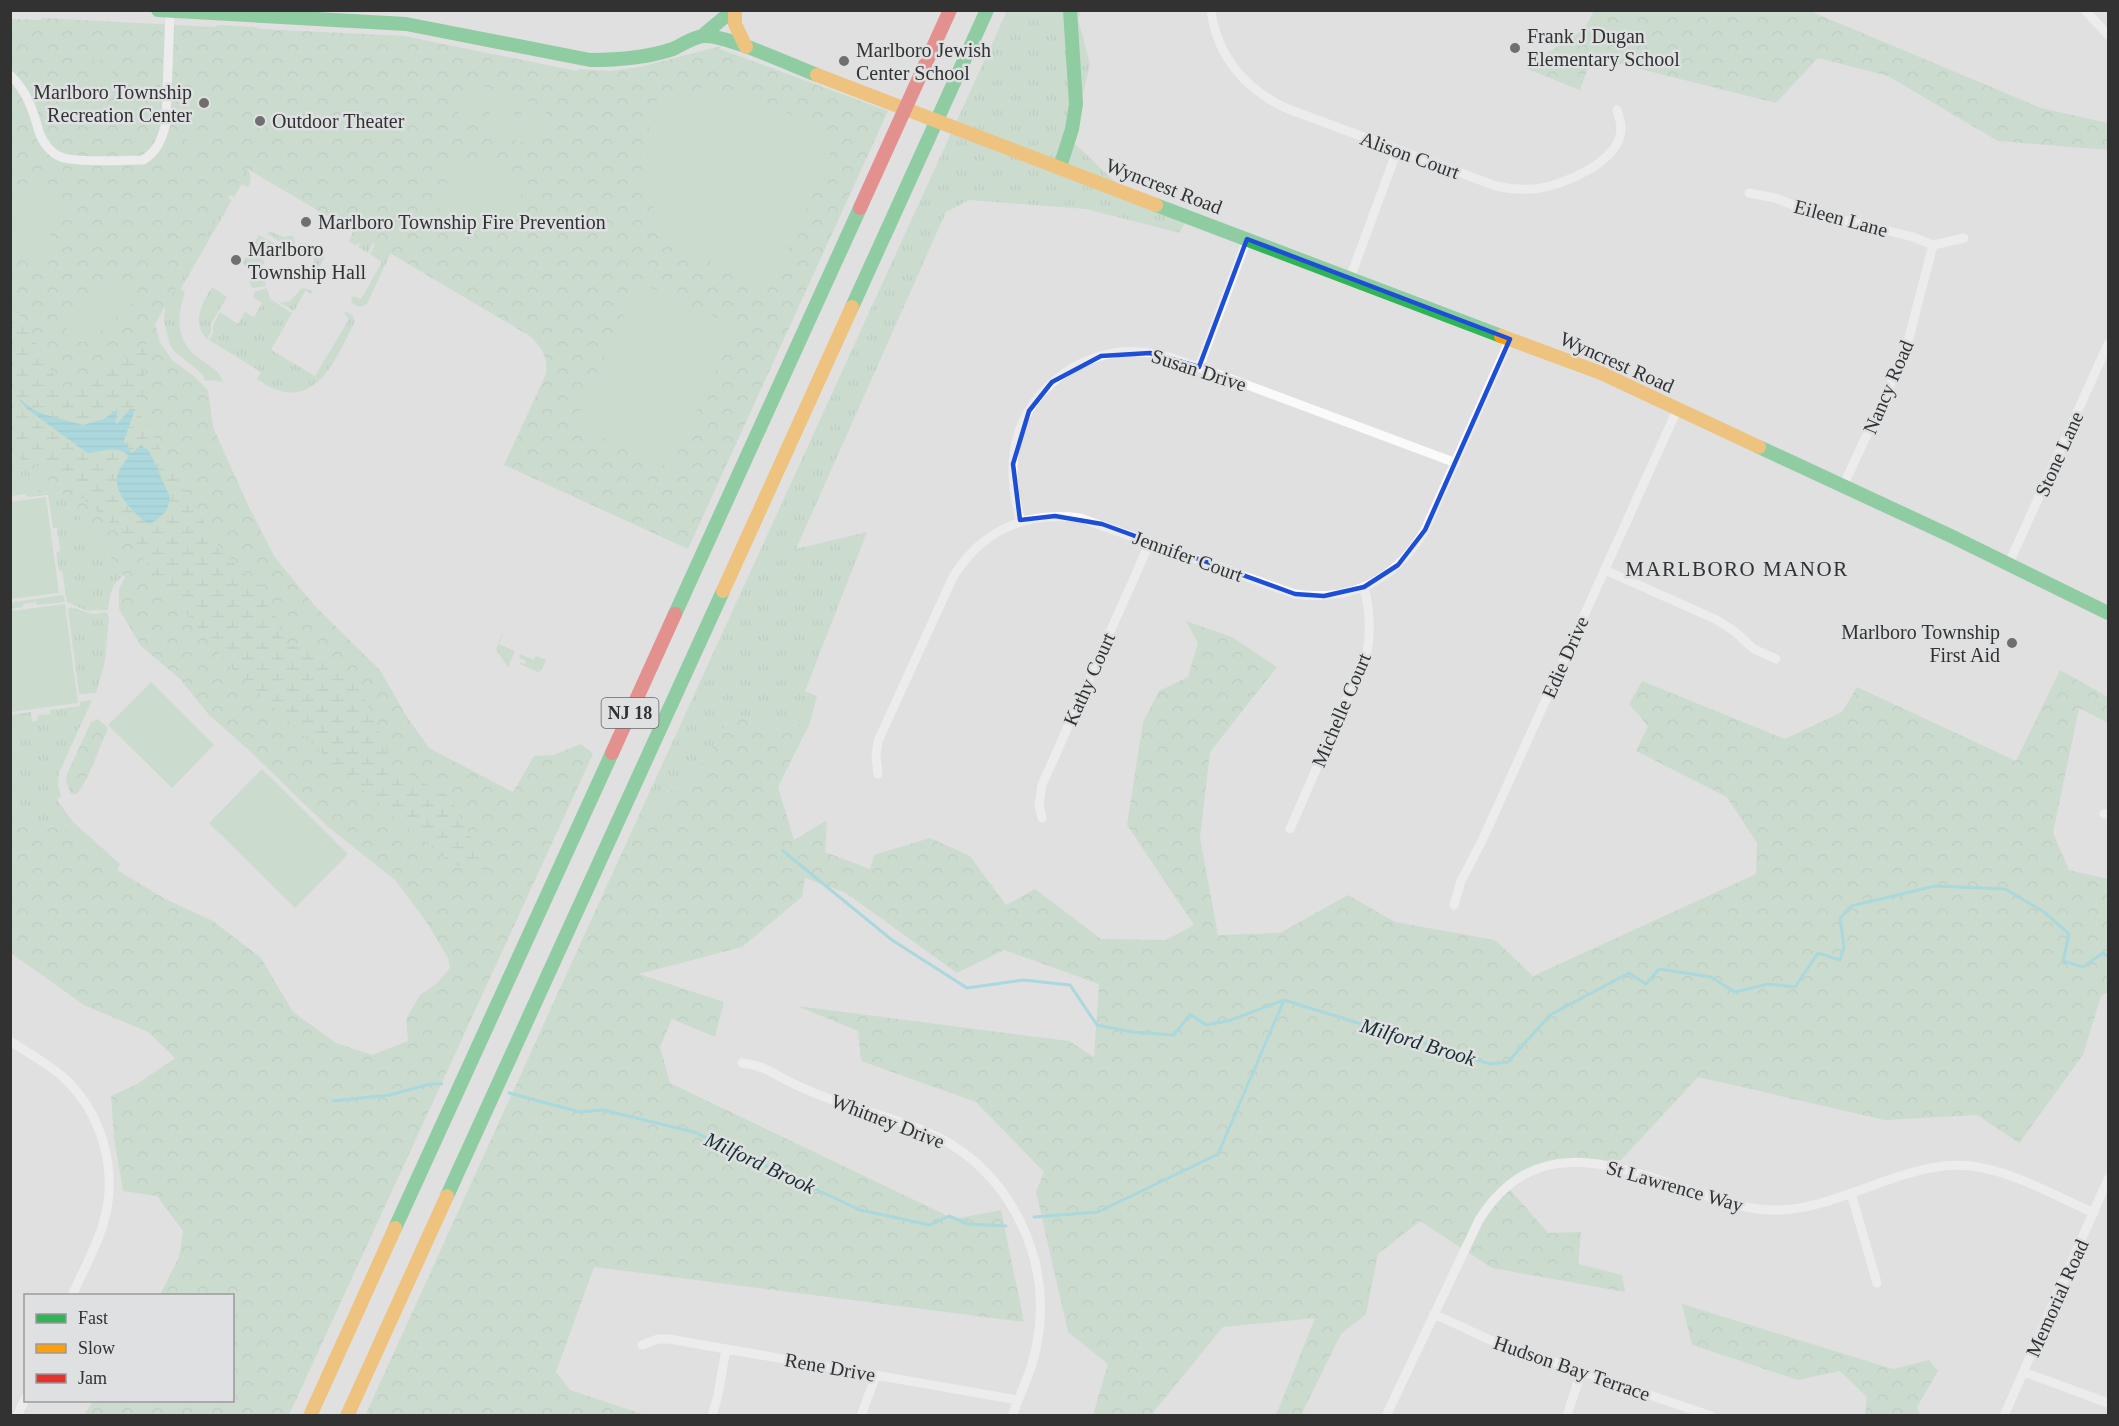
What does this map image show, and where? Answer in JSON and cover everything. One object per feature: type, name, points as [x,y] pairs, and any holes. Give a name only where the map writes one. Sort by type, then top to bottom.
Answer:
[{"type":"main road","points":[[158,10],[406,24],[590,60],[621,60],[672,49],[702,36],[734,10]]},
{"type":"main road","points":[[734,10],[735,24],[746,46]]},
{"type":"main road","name":"NJ 18","points":[[310,1416],[950,10]]},
{"type":"main road","name":"NJ 18","points":[[347,1416],[987,10]]},
{"type":"main road","points":[[1060,166],[1072,129],[1076,104],[1070,10]]},
{"type":"main road","name":"Wyncrest Road","points":[[702,36],[746,46],[1350,279],[1601,373],[2009,563],[2109,613]]},
{"type":"street","name":"Alison Court","points":[[1211,10],[1214,27],[1227,57],[1240,76],[1262,96],[1287,109],[1496,186],[1521,189],[1546,187],[1582,174],[1614,147],[1622,128],[1617,110]]},
{"type":"street","points":[[2085,10],[2109,35]]},
{"type":"street","points":[[10,75],[27,95],[41,136],[50,150],[63,158],[143,160],[148,157],[162,138],[166,123],[170,11]]},
{"type":"street","points":[[1350,279],[1397,151]]},
{"type":"street","name":"Eileen Lane","points":[[1749,193],[1775,198],[1811,212],[1933,244]]},
{"type":"street","points":[[1933,244],[1964,238]]},
{"type":"street","points":[[1198,367],[1247,239]]},
{"type":"street","name":"Nancy Road","points":[[1843,486],[1905,353],[1933,244]]},
{"type":"street","name":"Jennifer Court","points":[[878,774],[876,756],[878,741],[953,577],[966,558],[992,535],[1020,520],[1055,516],[1080,518],[1295,594],[1324,596],[1364,587],[1398,565],[1417,543],[1456,463],[1510,339]]},
{"type":"street","name":"Stone Lane","points":[[2009,563],[2109,344]]},
{"type":"street","name":"Susan Drive","points":[[1020,520],[1012,477],[1015,444],[1029,411],[1052,382],[1067,370],[1101,356],[1123,352],[1156,354],[1198,367],[1456,463]]},
{"type":"street","name":"Edie Drive","points":[[1454,905],[1461,881],[1482,841],[1677,410]]},
{"type":"street","name":"Kathy Court","points":[[1042,818],[1039,806],[1042,785],[1150,542]]},
{"type":"street","points":[[1605,570],[1717,620],[1734,631],[1754,649],[1776,659]]},
{"type":"street","name":"Michelle Court","points":[[1290,830],[1365,659],[1370,628],[1370,610],[1364,587]]},
{"type":"street","points":[[10,1041],[47,1065],[73,1087],[94,1119],[106,1151],[110,1174],[108,1208],[101,1232],[73,1294]]},
{"type":"street","name":"Whitney Drive","points":[[742,1063],[756,1064],[812,1093],[926,1131],[963,1153],[996,1184],[1016,1212],[1024,1228],[1036,1267],[1040,1292],[1037,1343],[1012,1416]]},
{"type":"street","name":"St Lawrence Way","points":[[1386,1416],[1485,1209],[1507,1187],[1524,1175],[1542,1167],[1571,1162],[1605,1164],[1734,1204],[1775,1210],[1796,1208],[1932,1168],[1971,1166],[2003,1173],[2094,1213]]},
{"type":"street","name":"Memorial Road","points":[[2004,1416],[2109,1179]]},
{"type":"street","points":[[1851,1193],[1877,1283]]},
{"type":"street","name":"Hudson Bay Terrace","points":[[1434,1314],[1490,1340],[1711,1416]]},
{"type":"street","name":"Rene Drive","points":[[642,1345],[658,1339],[669,1339],[1018,1400]]},
{"type":"street","points":[[712,1416],[726,1349]]},
{"type":"street","points":[[1567,1416],[1581,1372]]},
{"type":"street","points":[[2024,1372],[2109,1403]]},
{"type":"street","points":[[861,1416],[876,1375]]},
{"type":"street","points":[[17,1416],[24,1401]]},
{"type":"highlighted area","points":[[1247,239],[1510,339],[1425,530],[1398,565],[1364,587],[1324,596],[1295,594],[1102,524],[1055,516],[1020,520],[1013,464],[1029,411],[1052,382],[1101,356],[1150,353],[1199,367]]},
{"type":"green space","points":[[1007,11],[1081,11],[1078,19],[1090,64],[1072,141],[1127,193],[1188,216],[1180,233],[1086,209],[969,200],[946,212],[796,549],[867,532],[805,691],[817,696],[809,725],[772,729],[733,713],[689,784],[658,795],[662,811],[640,813]]},
{"type":"green space","points":[[1594,11],[1810,11],[2041,108],[2108,123],[2108,150],[1998,141],[1888,76],[1818,58],[1776,103],[1592,57],[1580,90],[1525,68],[1584,29]]},
{"type":"green space","points":[[42,18],[215,27],[218,25],[404,36],[577,71],[579,69],[610,71],[640,67],[721,46],[720,49],[888,111],[688,549],[504,465],[546,374],[543,353],[530,336],[246,168],[155,324],[160,342],[172,360],[208,390],[213,427],[274,556],[314,605],[380,670],[405,714],[429,748],[513,792],[534,756],[553,755],[581,744],[593,754],[289,1415],[84,1415],[92,1402],[234,1402],[234,1294],[160,1294],[179,1257],[183,1231],[157,1196],[123,1191],[114,1137],[111,1096],[137,1084],[175,1058],[148,1032],[84,1005],[11,953],[11,814],[59,828],[117,870],[165,899],[213,921],[261,958],[293,1012],[336,1043],[372,1055],[408,1041],[406,1019],[420,995],[436,984],[450,968],[448,958],[426,921],[395,880],[327,826],[251,752],[209,715],[180,679],[141,646],[119,609],[119,589],[125,577],[62,493],[39,492],[28,470],[11,471],[11,19],[41,20]]},
{"type":"green space","points":[[103,54],[112,59],[114,67],[106,84],[105,96],[103,96],[108,63],[103,59],[98,61],[101,96],[97,96],[94,59]]},
{"type":"green space","points":[[469,81],[492,89],[479,127],[456,119]]},
{"type":"green space","points":[[706,88],[739,94],[792,115],[795,113],[818,128],[830,157],[821,181],[818,182],[771,285],[764,288],[727,271],[673,239],[662,225],[653,207],[647,184],[650,107],[666,94]]},
{"type":"green space","points":[[497,90],[520,98],[507,136],[484,128]]},
{"type":"green space","points":[[526,101],[548,108],[535,146],[513,139]]},
{"type":"green space","points":[[195,129],[204,147],[189,149],[186,136]]},
{"type":"green space","points":[[232,153],[247,168],[251,177],[248,187],[242,184],[234,197],[223,192]]},
{"type":"green space","points":[[457,155],[526,180],[508,232],[438,208]]},
{"type":"green space","points":[[25,183],[62,193],[43,263],[11,254],[11,237]]},
{"type":"green space","points":[[220,194],[232,200],[181,289],[185,292],[179,320],[186,345],[192,353],[217,371],[223,382],[206,381],[201,373],[173,350],[164,320],[166,296]]},
{"type":"green space","points":[[354,230],[376,237],[368,253],[358,247],[360,244],[357,243],[356,246],[349,241]]},
{"type":"green space","points":[[269,231],[286,238],[293,236],[295,243],[281,242],[268,234]]},
{"type":"green space","points":[[259,235],[277,245],[278,248],[271,251],[268,257],[252,246]]},
{"type":"green space","points":[[377,240],[391,252],[367,304],[359,307],[352,303],[351,298],[353,296],[361,299],[382,262],[370,254]]},
{"type":"green space","points":[[312,248],[325,257],[314,276],[320,281],[318,283],[310,276],[315,256]]},
{"type":"green space","points":[[249,252],[265,261],[262,267],[266,286],[252,288],[249,281],[254,271],[242,263]]},
{"type":"green space","points":[[115,278],[128,287],[133,302],[87,342],[79,342],[65,327],[65,319]]},
{"type":"green space","points":[[638,282],[735,326],[671,468],[574,425]]},
{"type":"green space","points":[[212,287],[227,297],[211,324],[211,332],[207,339],[202,333],[199,320],[202,306]]},
{"type":"green space","points":[[267,288],[270,299],[292,313],[271,350],[315,376],[349,319],[344,313],[352,315],[355,321],[330,368],[307,389],[293,393],[276,390],[257,379],[261,372],[209,340],[220,312],[238,324],[245,312],[254,317],[262,303],[254,298],[254,292]]},
{"type":"green space","points":[[302,288],[311,290],[313,294],[305,291],[294,311],[280,303],[290,301]]},
{"type":"green space","points":[[10,303],[18,312],[62,389],[83,390],[131,351],[148,344],[141,416],[224,555],[267,592],[286,645],[324,651],[360,689],[394,767],[450,797],[490,873],[453,865],[358,786],[224,661],[123,534],[54,473],[11,455]]},
{"type":"green space","points":[[28,470],[39,492],[62,493],[124,575],[114,586],[108,610],[87,611],[67,602],[56,552],[60,551],[57,528],[53,528],[48,495],[11,496],[11,471]]},
{"type":"green space","points":[[46,497],[59,593],[11,599],[11,502]]},
{"type":"green space","points":[[63,595],[65,602],[37,605],[36,602],[11,609],[13,602]]},
{"type":"green space","points":[[65,604],[78,703],[11,712],[11,611]]},
{"type":"green space","points":[[70,607],[93,614],[106,612],[109,617],[105,661],[96,693],[79,694],[68,610]]},
{"type":"green space","points":[[1186,621],[1232,637],[1277,667],[1210,752],[1200,838],[1218,935],[1280,933],[1348,895],[1395,922],[1495,940],[1533,976],[1756,874],[1757,843],[1727,797],[1636,751],[1648,726],[1629,704],[1642,681],[1785,739],[1842,712],[1857,687],[2016,761],[2060,670],[2108,697],[2108,723],[2079,708],[2053,833],[2069,870],[2108,879],[2108,992],[2101,996],[2083,1055],[2019,1143],[1977,1115],[1885,1120],[1698,1077],[1621,1160],[1542,1164],[1506,1185],[1548,1233],[1581,1232],[1578,1264],[1622,1275],[1625,1292],[1492,1268],[1420,1221],[1378,1254],[1366,1314],[1341,1334],[1301,1415],[1276,1415],[1315,1318],[1223,1327],[1151,1415],[1093,1415],[1108,1364],[1068,1332],[1036,1192],[1044,1172],[976,1102],[861,1061],[858,1031],[797,1006],[1069,1041],[1094,1057],[1099,984],[1004,950],[957,973],[846,893],[805,878],[802,897],[742,947],[639,974],[724,1002],[715,1037],[672,1019],[660,1047],[670,1083],[954,1219],[1001,1210],[1024,1322],[594,1267],[556,1372],[570,1390],[645,1415],[365,1416],[640,813],[661,811],[658,795],[689,784],[733,713],[772,729],[809,725],[778,787],[794,840],[827,820],[825,852],[870,869],[874,855],[930,838],[970,856],[1006,905],[1035,889],[1101,939],[1166,940],[1194,925],[1127,825],[1143,722],[1159,691],[1188,677],[1198,643]]},
{"type":"green space","points":[[502,633],[499,644],[515,651],[508,667],[496,650]]},
{"type":"green space","points":[[520,654],[534,660],[536,656],[546,660],[541,671],[538,672],[520,664],[520,662],[525,664],[526,661],[519,658]]},
{"type":"green space","points":[[151,682],[214,745],[172,788],[108,725]]},
{"type":"green space","points":[[92,700],[59,773],[58,785],[61,796],[57,800],[73,822],[120,864],[117,870],[59,828],[11,814],[10,715],[31,712],[32,721],[37,721],[38,715],[50,714],[50,710],[80,706],[80,702]]},
{"type":"green space","points":[[98,719],[107,727],[107,732],[82,788],[77,794],[71,794],[66,781],[67,774],[91,722]]},
{"type":"green space","points":[[262,769],[348,854],[295,908],[209,823]]},
{"type":"green space","points":[[1682,1304],[1893,1369],[1929,1360],[1938,1371],[1917,1407],[1920,1415],[1865,1415],[1867,1397],[1840,1371],[1798,1380],[1692,1345]]},
{"type":"water","points":[[18,398],[34,410],[46,415],[83,425],[104,419],[118,409],[115,422],[117,424],[130,409],[135,409],[124,441],[132,453],[141,445],[152,457],[170,497],[164,514],[149,524],[132,510],[122,497],[117,478],[129,456],[124,452],[109,450],[87,453],[26,408]]},
{"type":"waterway","points":[[783,851],[892,940],[967,988],[1023,980],[1070,985],[1097,1025],[1132,1032],[1174,1035],[1190,1014],[1206,1025],[1228,1021],[1284,1000]]},
{"type":"waterway","name":"Milford Brook","points":[[1034,1217],[1098,1212],[1218,1154],[1284,1000],[1490,1064],[1508,1062],[1550,1015],[1629,973],[1646,984],[1659,969],[1711,977],[1735,992],[1768,984],[1795,987],[1818,953],[1840,960],[1844,947],[1840,918],[1851,906],[1935,886],[2005,889],[2044,912],[2069,934],[2063,961],[2083,967],[2103,953],[2108,957]]},
{"type":"waterway","name":"Milford Brook","points":[[333,1101],[390,1095],[430,1084],[442,1084]]},
{"type":"waterway","name":"Milford Brook","points":[[509,1093],[580,1112],[603,1110],[694,1132],[860,1210],[930,1225],[949,1216],[968,1224],[1006,1226]]},
{"type":"traffic: fast","points":[[158,10],[406,24],[590,60],[653,55],[703,36],[742,45],[817,75]]},
{"type":"traffic: fast","points":[[702,36],[733,10]]},
{"type":"traffic: fast","points":[[852,307],[987,10]]},
{"type":"traffic: fast","points":[[1060,167],[1072,129],[1076,104],[1070,10]]},
{"type":"traffic: fast","points":[[1156,205],[1501,336]]},
{"type":"traffic: fast","points":[[675,614],[860,208]]},
{"type":"traffic: fast","points":[[1759,447],[1951,536],[2108,613]]},
{"type":"traffic: fast","points":[[447,1196],[723,591]]},
{"type":"traffic: fast","points":[[395,1228],[612,753]]},
{"type":"traffic: slow","points":[[735,10],[735,24],[746,47]]},
{"type":"traffic: slow","points":[[817,75],[1156,205]]},
{"type":"traffic: slow","points":[[723,591],[852,307]]},
{"type":"traffic: slow","points":[[1501,336],[1601,373],[1759,447]]},
{"type":"traffic: slow","points":[[347,1416],[447,1196]]},
{"type":"traffic: slow","points":[[310,1416],[395,1228]]},
{"type":"traffic: jam","points":[[860,208],[950,10]]},
{"type":"traffic: jam","points":[[612,753],[675,614]]},
{"type":"place","name":"Frank J Dugan Elementary School","points":[[1515,48]]},
{"type":"place","name":"Marlboro Jewish Center School","points":[[844,61]]},
{"type":"place","name":"Marlboro Township Recreation Center","points":[[204,103]]},
{"type":"place","name":"Outdoor Theater","points":[[260,121]]},
{"type":"place","name":"Marlboro Township Fire Prevention","points":[[306,222]]},
{"type":"place","name":"Marlboro Township Hall","points":[[236,260]]},
{"type":"place","name":"Marlboro Township First Aid","points":[[2012,643]]},
{"type":"district","name":"MARLBORO MANOR","points":[[1737,569]]}]
